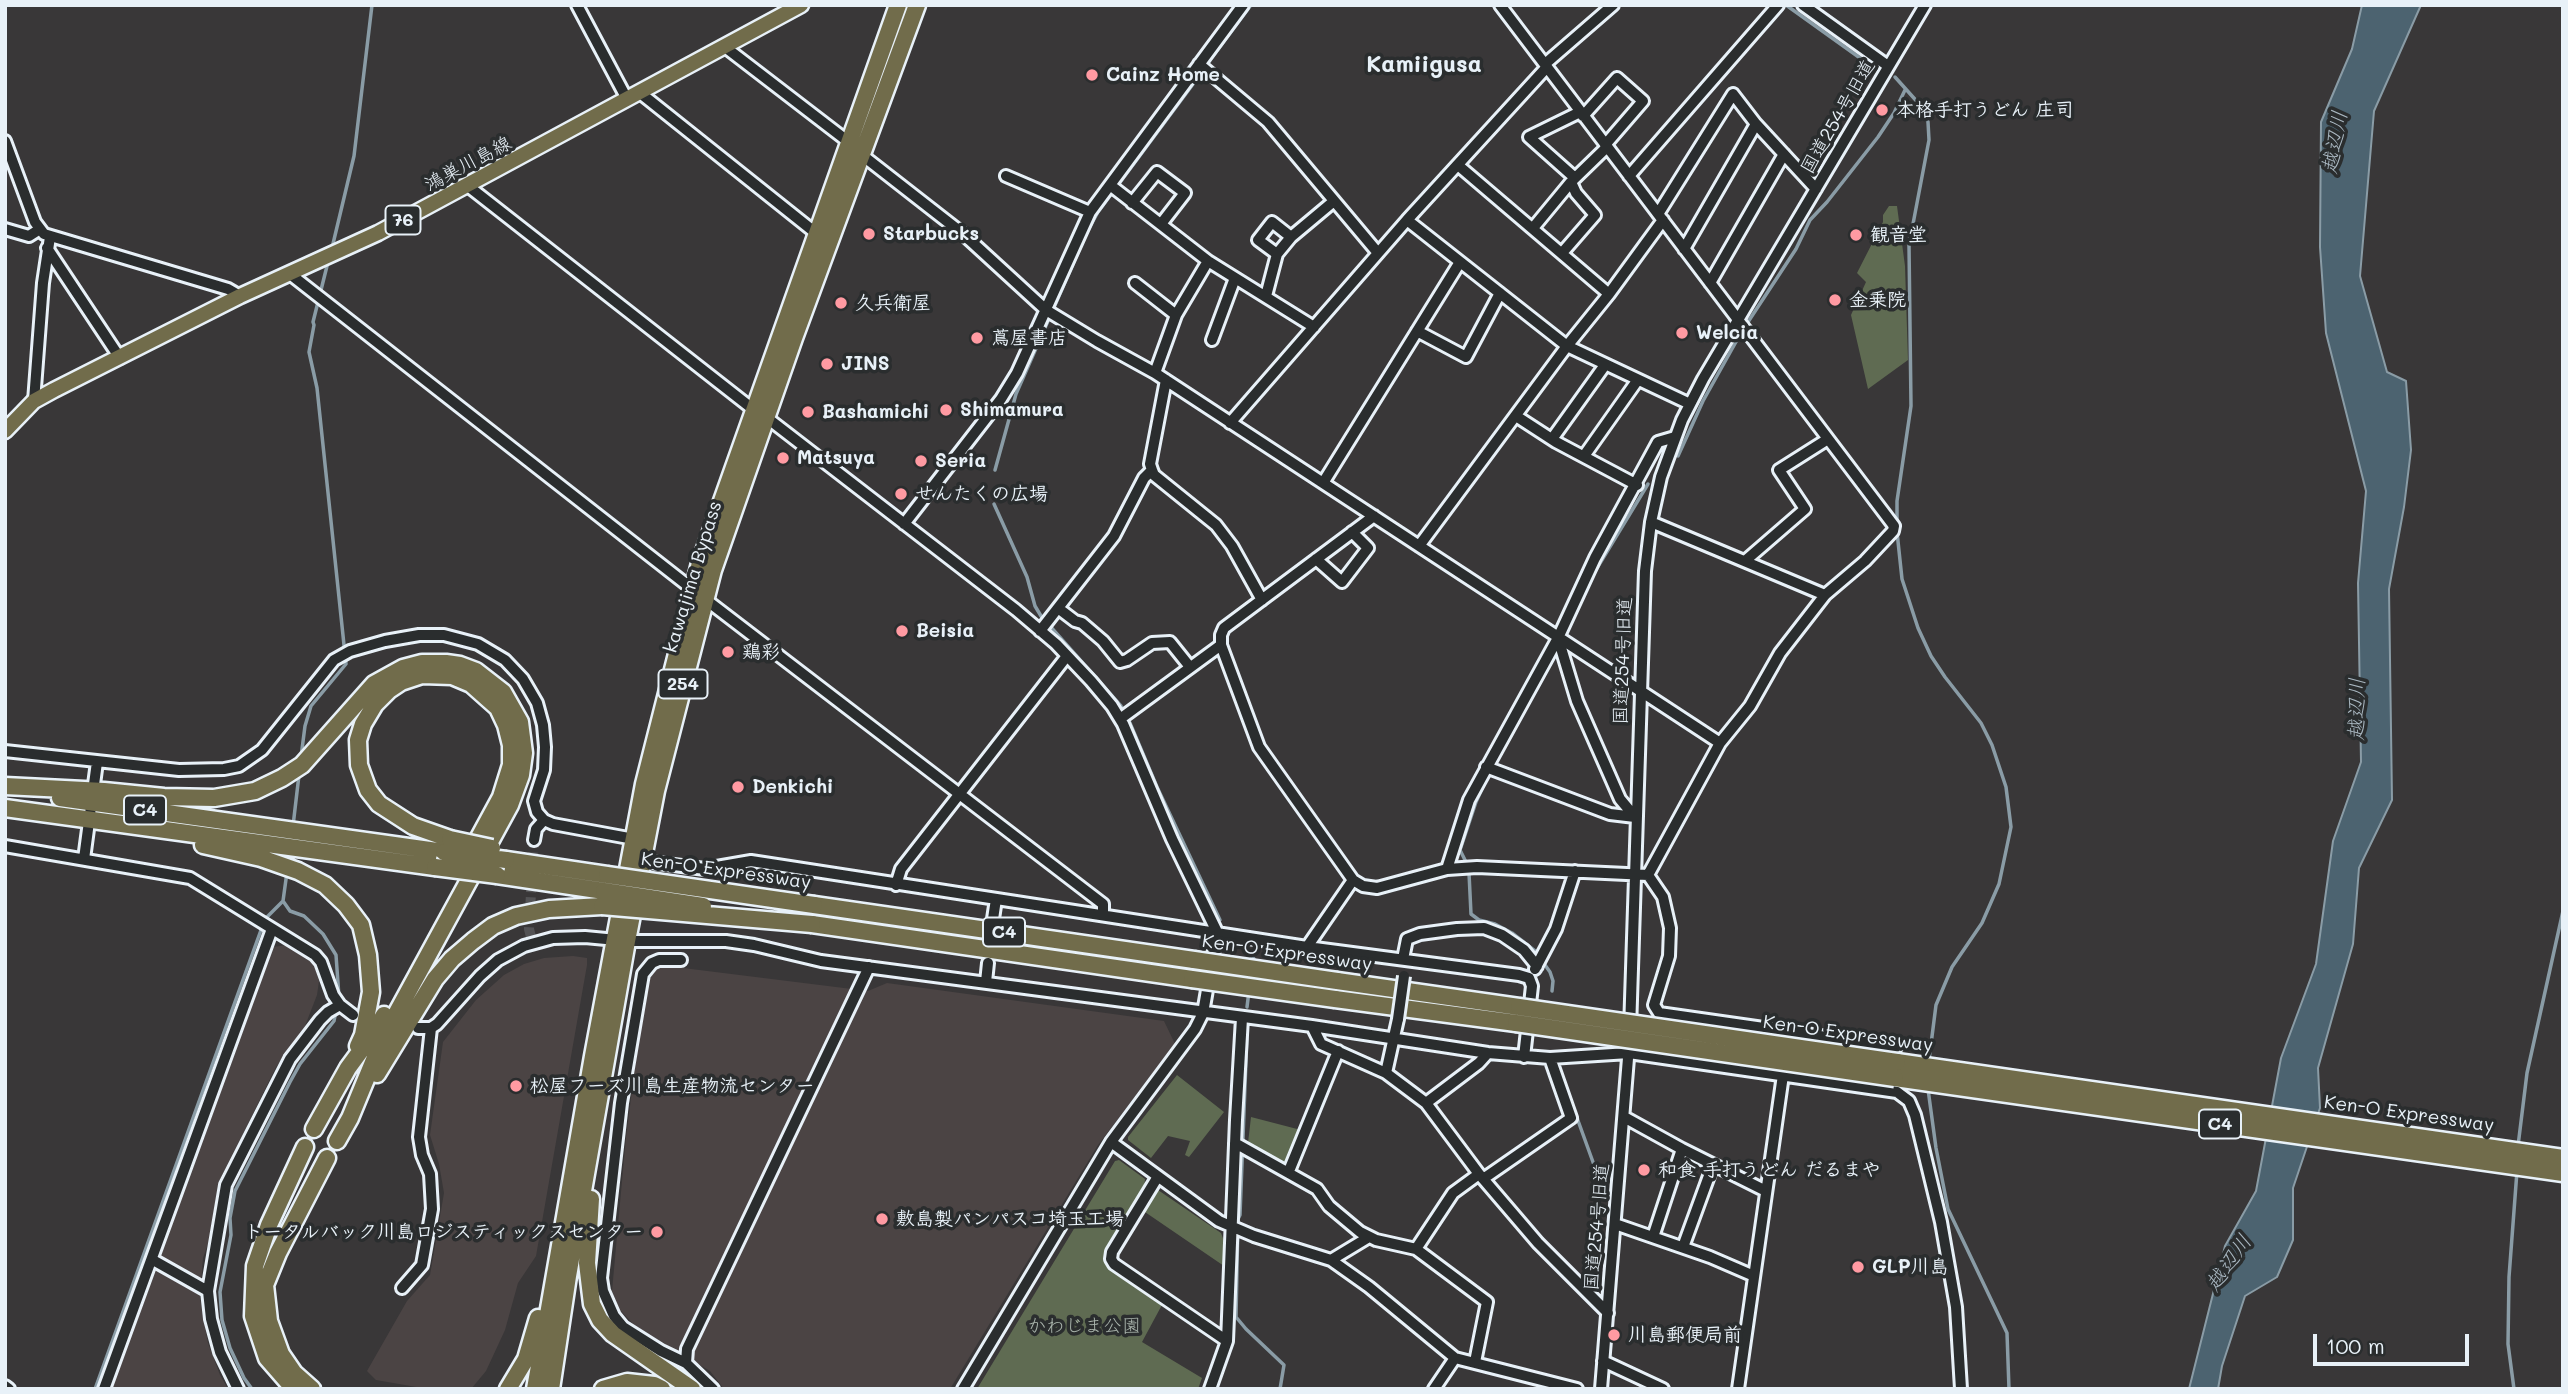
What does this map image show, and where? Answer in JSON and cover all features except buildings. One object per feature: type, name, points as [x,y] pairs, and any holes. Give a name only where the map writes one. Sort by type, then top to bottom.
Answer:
[{"type":"highway","name":"kawajima Bypass","points":[[760,414],[817,234],[898,5]]},
{"type":"highway","name":"kawajima Bypass","points":[[535,1389],[552,1288],[621,940],[643,861],[699,595],[700,564],[862,155],[917,5]]},
{"type":"highway","name":"kawajima Bypass","points":[[551,1389],[568,1276],[595,1130],[634,839],[644,784],[699,595]]},
{"type":"highway","points":[[93,796],[214,798],[255,791],[298,768],[374,684],[403,668],[422,663],[446,663],[476,671],[503,692],[520,722],[524,753],[521,775],[510,805],[383,1038],[350,1118]]},
{"type":"highway","points":[[348,1068],[373,1034],[424,942],[500,797],[511,765],[511,746],[506,725],[498,708],[485,694],[452,676],[422,675],[401,682],[375,704],[363,724],[358,740],[359,765],[368,790],[379,804],[447,846]]},
{"type":"highway","name":"C4","points":[[5,788],[93,796],[292,830],[447,846],[508,856],[606,884]]},
{"type":"highway","name":"Ken-O Expressway","points":[[5,808],[497,875],[754,896],[1337,981],[1518,1015],[2563,1173]]},
{"type":"highway","points":[[181,833],[196,843],[298,871],[325,885],[346,905],[361,925],[368,955],[371,992],[363,1035],[314,1129]]},
{"type":"highway","points":[[337,1140],[435,979],[452,959],[493,926],[516,916],[549,909],[606,884]]},
{"type":"highway","name":"Ken-O Expressway","points":[[606,884],[812,924],[1192,979],[1335,999],[1518,1015],[2563,1158]]},
{"type":"highway","points":[[595,1130],[587,1263],[592,1304],[600,1320],[613,1334],[692,1389]]},
{"type":"highway","points":[[294,1389],[267,1358],[253,1316],[255,1266],[269,1225],[305,1147]]},
{"type":"highway","points":[[312,1389],[294,1373],[281,1354],[269,1321],[265,1285],[278,1253],[327,1158]]},
{"type":"highway","points":[[508,1389],[526,1359],[538,1317],[552,1288]]},
{"type":"highway","points":[[603,1389],[628,1382],[654,1385],[662,1389]]},
{"type":"main road","name":"鴻巣川島線","points":[[5,431],[34,401],[240,296],[378,233],[724,47],[783,10],[801,5]]},
{"type":"street","points":[[577,5],[633,96],[817,234]]},
{"type":"street","points":[[904,524],[1001,398],[1017,373],[1090,212],[1243,5]]},
{"type":"street","points":[[1500,5],[1894,526],[1893,531],[1865,561],[1825,595],[1780,653],[1750,706],[1720,743],[1648,875]]},
{"type":"street","points":[[1230,423],[1546,66],[1613,5]]},
{"type":"street","points":[[1629,176],[1778,5]]},
{"type":"street","points":[[1803,5],[1888,66]]},
{"type":"street","name":"国道254号旧道","points":[[1601,1389],[1629,1053],[1644,571],[1661,477],[1690,404],[1742,325],[1816,189],[1925,5]]},
{"type":"street","points":[[724,47],[850,143]]},
{"type":"street","points":[[1199,64],[1268,122],[1378,253]]},
{"type":"street","points":[[1533,228],[1573,180],[1606,146],[1643,101],[1617,78],[1582,114],[1529,137],[1573,180],[1576,193],[1595,215],[1562,253]]},
{"type":"street","points":[[1419,546],[1567,346],[1609,295],[1661,217],[1733,93],[1756,124],[1816,189]]},
{"type":"street","points":[[1684,249],[1756,124]]},
{"type":"street","points":[[5,141],[40,229],[120,358]]},
{"type":"street","points":[[1710,283],[1784,153]]},
{"type":"street","points":[[862,155],[962,233],[1046,310],[1156,373],[1720,743]]},
{"type":"street","points":[[1459,166],[1609,295]]},
{"type":"street","points":[[1132,203],[1157,172],[1185,193],[1161,225]]},
{"type":"street","points":[[1006,176],[1090,212]]},
{"type":"street","points":[[1110,185],[1208,261],[1314,327]]},
{"type":"street","points":[[468,186],[1041,631],[1067,656],[1121,719],[1172,839],[1217,932],[1203,1013],[1195,1029],[1111,1142],[963,1389]]},
{"type":"street","points":[[1266,296],[1277,254],[1291,237],[1334,201]]},
{"type":"street","points":[[1407,220],[1567,346],[1690,404]]},
{"type":"street","points":[[1277,254],[1258,240],[1272,222],[1291,237]]},
{"type":"street","points":[[5,229],[29,236],[40,229]]},
{"type":"street","points":[[49,243],[228,289],[240,296]]},
{"type":"street","points":[[34,401],[49,243]]},
{"type":"street","points":[[1156,373],[1176,315],[1208,261]]},
{"type":"street","points":[[1323,483],[1460,262]]},
{"type":"street","points":[[290,274],[699,595],[1103,904],[1103,915]]},
{"type":"street","points":[[1212,340],[1235,278]]},
{"type":"street","points":[[1135,283],[1176,315]]},
{"type":"street","points":[[1417,331],[1466,357],[1500,293]]},
{"type":"street","points":[[1552,439],[1605,365]]},
{"type":"street","points":[[1166,380],[1150,464],[1154,475],[1216,525],[1233,546],[1262,600]]},
{"type":"street","points":[[1584,456],[1637,381]]},
{"type":"street","points":[[1516,416],[1552,439],[1637,485]]},
{"type":"street","points":[[1447,869],[1469,800],[1489,768],[1558,638],[1595,558],[1658,442],[1675,438]]},
{"type":"street","points":[[1745,561],[1805,509],[1779,470],[1828,439]]},
{"type":"street","points":[[1041,631],[1114,536],[1144,478],[1152,470]]},
{"type":"street","points":[[1374,516],[1224,628],[1221,635],[1221,645],[1259,747],[1353,880],[1363,886],[1377,888],[1447,869],[1499,866],[1648,875],[1662,897],[1670,928],[1669,956],[1654,1004],[1659,1013],[1896,1047]]},
{"type":"street","points":[[1651,522],[1825,595]]},
{"type":"street","points":[[1316,559],[1342,582],[1368,548],[1352,532]]},
{"type":"street","points":[[1058,608],[1075,621],[1083,622],[1103,641],[1119,662],[1127,660],[1152,643],[1170,642],[1190,667]]},
{"type":"street","points":[[5,751],[202,771],[239,766],[262,750],[334,660],[350,651],[386,641],[419,635],[444,635],[478,643],[505,660],[523,679],[537,703],[545,747],[544,770],[534,801],[537,812],[544,820],[634,839]]},
{"type":"street","points":[[1558,638],[1567,674],[1588,726],[1620,799],[1635,817]]},
{"type":"street","points":[[1121,719],[1221,645]]},
{"type":"street","points":[[896,885],[901,869],[1067,656]]},
{"type":"street","points":[[84,859],[97,762]]},
{"type":"street","points":[[1489,768],[1610,814],[1635,817]]},
{"type":"street","points":[[534,841],[536,830],[544,820]]},
{"type":"street","points":[[5,846],[190,878],[315,955],[321,962],[337,1001],[353,1015]]},
{"type":"street","points":[[643,861],[705,869],[751,862],[1529,978]]},
{"type":"street","points":[[1529,978],[1540,962],[1565,905],[1574,871]]},
{"type":"street","points":[[1307,947],[1353,880]]},
{"type":"street","points":[[993,919],[996,899]]},
{"type":"street","points":[[104,1389],[153,1260],[271,928]]},
{"type":"street","points":[[1386,1073],[1398,1019],[1407,939],[1420,934],[1484,928],[1502,934],[1540,962]]},
{"type":"street","points":[[418,1028],[431,1027],[446,1016],[480,976],[498,960],[533,940],[553,938],[726,941],[821,961],[1312,1026],[1488,1053],[1550,1058],[1629,1053],[1887,1090],[1905,1096],[1915,1115],[1952,1279],[1961,1389]]},
{"type":"street","points":[[681,960],[659,960],[652,963],[643,974],[621,1103],[601,1278],[603,1291],[614,1316],[623,1327],[686,1363],[713,1389]]},
{"type":"street","points":[[986,982],[988,963]]},
{"type":"street","points":[[686,1363],[687,1349],[870,967]]},
{"type":"street","points":[[1524,1057],[1532,1000],[1529,978]]},
{"type":"street","points":[[238,1389],[220,1352],[211,1319],[208,1291],[222,1202],[235,1164],[290,1059],[337,1001]]},
{"type":"street","points":[[1214,1388],[1227,1341],[1231,1227],[1240,1145],[1242,1018]]},
{"type":"street","points":[[1312,1026],[1321,1044],[1386,1073],[1426,1103],[1481,1176],[1538,1243],[1608,1313]]},
{"type":"street","points":[[402,1289],[422,1265],[432,1209],[430,1174],[422,1155],[419,1137],[431,1027]]},
{"type":"street","points":[[1881,1045],[1887,1090]]},
{"type":"street","points":[[1289,1171],[1338,1051]]},
{"type":"street","points":[[1426,1103],[1479,1063],[1488,1053]]},
{"type":"street","points":[[1416,1249],[1453,1193],[1571,1118],[1550,1058]]},
{"type":"street","points":[[1738,1389],[1783,1076]]},
{"type":"street","points":[[1623,1117],[1766,1191]]},
{"type":"street","points":[[1111,1142],[1198,1208],[1231,1227],[1297,1251],[1331,1260],[1369,1287],[1455,1358],[1577,1389]]},
{"type":"street","points":[[1240,1145],[1317,1189],[1329,1206],[1369,1237],[1416,1249],[1487,1302],[1475,1363]]},
{"type":"street","points":[[1653,1237],[1682,1149]]},
{"type":"street","points":[[1684,1247],[1713,1165]]},
{"type":"street","points":[[1157,1178],[1112,1252],[1111,1259],[1114,1264],[1227,1341]]},
{"type":"street","points":[[1615,1224],[1684,1247],[1754,1276]]},
{"type":"street","points":[[1331,1260],[1369,1237]]},
{"type":"street","points":[[153,1260],[208,1291]]},
{"type":"street","points":[[1434,1389],[1455,1358]]},
{"type":"street","points":[[1603,1361],[1663,1389]]},
{"type":"shaded area","points":[[287,945],[305,955],[315,967],[319,981],[317,995],[305,1026],[276,1067],[218,1184],[209,1241],[203,1258],[200,1296],[202,1312],[208,1343],[228,1389],[110,1389],[266,960],[273,947]]},
{"type":"shaded area","points":[[544,958],[587,958],[587,965],[536,1256],[518,1283],[505,1330],[486,1371],[471,1389],[428,1389],[376,1380],[367,1371],[407,1301],[430,1275],[444,1193],[430,1135],[443,1042],[476,1000],[504,975],[524,964]]},
{"type":"shaded area","points":[[659,965],[868,991],[887,983],[1164,1021],[1175,1044],[1098,1145],[950,1389],[724,1389],[710,1371],[636,1327],[620,1310],[612,1291],[626,1137],[646,982],[651,970]]},
{"type":"green space","points":[[1889,206],[1897,206],[1905,266],[1908,360],[1868,389],[1851,315],[1866,282],[1857,273]]},
{"type":"green space","points":[[1177,1075],[1224,1112],[1189,1157],[1185,1155],[1190,1141],[1168,1136],[1151,1158],[1128,1140],[1128,1137]]},
{"type":"green space","points":[[1251,1117],[1301,1130],[1288,1162],[1285,1164],[1248,1143]]},
{"type":"green space","name":"かわじま公園","points":[[1119,1160],[1145,1179],[1144,1190],[1106,1251],[1108,1265],[1163,1303],[1142,1342],[1202,1378],[1198,1389],[977,1389],[1115,1161]]},
{"type":"green space","points":[[1154,1190],[1158,1190],[1221,1233],[1224,1241],[1224,1266],[1142,1210]]},
{"type":"water","name":"越辺川","points":[[2362,5],[2421,5],[2374,111],[2360,276],[2387,372],[2406,381],[2411,450],[2389,589],[2392,800],[2359,868],[2353,944],[2318,1068],[2320,1108],[2293,1188],[2293,1240],[2277,1277],[2245,1296],[2222,1366],[2218,1389],[2189,1389],[2225,1246],[2256,1191],[2281,1058],[2316,964],[2333,841],[2361,762],[2358,583],[2366,491],[2326,333],[2320,247],[2321,122],[2352,49]]},
{"type":"waterway","points":[[332,248],[354,156],[372,5]]},
{"type":"waterway","points":[[1208,63],[1251,5]]},
{"type":"waterway","points":[[1786,5],[1874,68]]},
{"type":"waterway","points":[[995,470],[1016,394],[1087,232],[1098,212],[1202,72]]},
{"type":"waterway","points":[[1895,77],[1921,106],[1928,122],[1929,140],[1909,245],[1911,406],[1897,501],[1897,520]]},
{"type":"waterway","points":[[1746,325],[1796,249],[1810,220],[1878,137],[1905,90]]},
{"type":"waterway","points":[[301,757],[311,706],[346,664],[317,388],[309,352],[313,322],[328,262]]},
{"type":"waterway","points":[[1678,456],[1703,401],[1742,331]]},
{"type":"waterway","points":[[1591,578],[1648,484]]},
{"type":"waterway","points":[[994,504],[1027,577],[1035,606],[1041,616],[1121,706],[1220,920]]},
{"type":"waterway","points":[[1897,532],[1902,579],[1918,628],[1931,656],[1981,723],[1992,745],[2006,787],[2011,827],[1999,884],[1982,923],[1952,967],[1936,1005],[1929,1060]]},
{"type":"waterway","points":[[1500,755],[1553,659]]},
{"type":"waterway","points":[[293,826],[299,775]]},
{"type":"waterway","points":[[1466,862],[1460,850],[1486,780]]},
{"type":"waterway","points":[[95,1389],[265,919],[283,901],[287,872]]},
{"type":"waterway","points":[[1469,873],[1471,914],[1512,933],[1535,951],[1550,972],[1552,991]]},
{"type":"waterway","points":[[283,901],[290,911],[304,916],[323,934],[336,955],[339,997]]},
{"type":"waterway","points":[[2518,1146],[2527,1073],[2563,911]]},
{"type":"waterway","points":[[1241,945],[1254,959],[1253,963]]},
{"type":"waterway","points":[[1247,1007],[1249,991]]},
{"type":"waterway","points":[[252,1389],[230,1348],[222,1320],[220,1292],[231,1235],[230,1218],[235,1191],[300,1064],[334,1021],[336,1011]]},
{"type":"waterway","points":[[1247,1035],[1236,1317],[1284,1365],[1280,1389]]},
{"type":"waterway","points":[[1559,1068],[1602,1187]]},
{"type":"waterway","points":[[1928,1089],[1948,1209],[2007,1333],[2009,1389]]},
{"type":"waterway","points":[[2514,1389],[2508,1344],[2509,1277],[2517,1171]]},
{"type":"tunnel","points":[[531,937],[529,929],[534,840]]},
{"type":"place","name":"Cainz Home","points":[[1092,75]]},
{"type":"place","name":"本格手打うどん 庄司","points":[[1882,110]]},
{"type":"place","name":"Starbucks","points":[[869,234]]},
{"type":"place","name":"観音堂","points":[[1856,235]]},
{"type":"place","name":"金乗院","points":[[1835,300]]},
{"type":"place","name":"久兵衛屋","points":[[841,303]]},
{"type":"place","name":"Welcia","points":[[1682,333]]},
{"type":"place","name":"蔦屋書店","points":[[977,338]]},
{"type":"place","name":"JINS","points":[[827,364]]},
{"type":"place","name":"Shimamura","points":[[946,410]]},
{"type":"place","name":"Bashamichi","points":[[808,412]]},
{"type":"place","name":"Matsuya","points":[[783,458]]},
{"type":"place","name":"Seria","points":[[921,461]]},
{"type":"place","name":"せんたくの広場","points":[[901,494]]},
{"type":"place","name":"Beisia","points":[[902,631]]},
{"type":"place","name":"鶏彩","points":[[728,652]]},
{"type":"place","name":"Denkichi","points":[[738,787]]},
{"type":"place","name":"松屋フーズ川島生産物流センター","points":[[516,1086]]},
{"type":"place","name":"和食 手打うどん だるまや","points":[[1644,1170]]},
{"type":"place","name":"敷島製パンパスコ埼玉工場","points":[[882,1219]]},
{"type":"place","name":"トータルバック川島ロジスティックスセンター","points":[[657,1232]]},
{"type":"place","name":"GLP川島","points":[[1858,1267]]},
{"type":"place","name":"川島郵便局前","points":[[1614,1335]]},
{"type":"district","name":"Kamiigusa","points":[[1424,65]]}]
